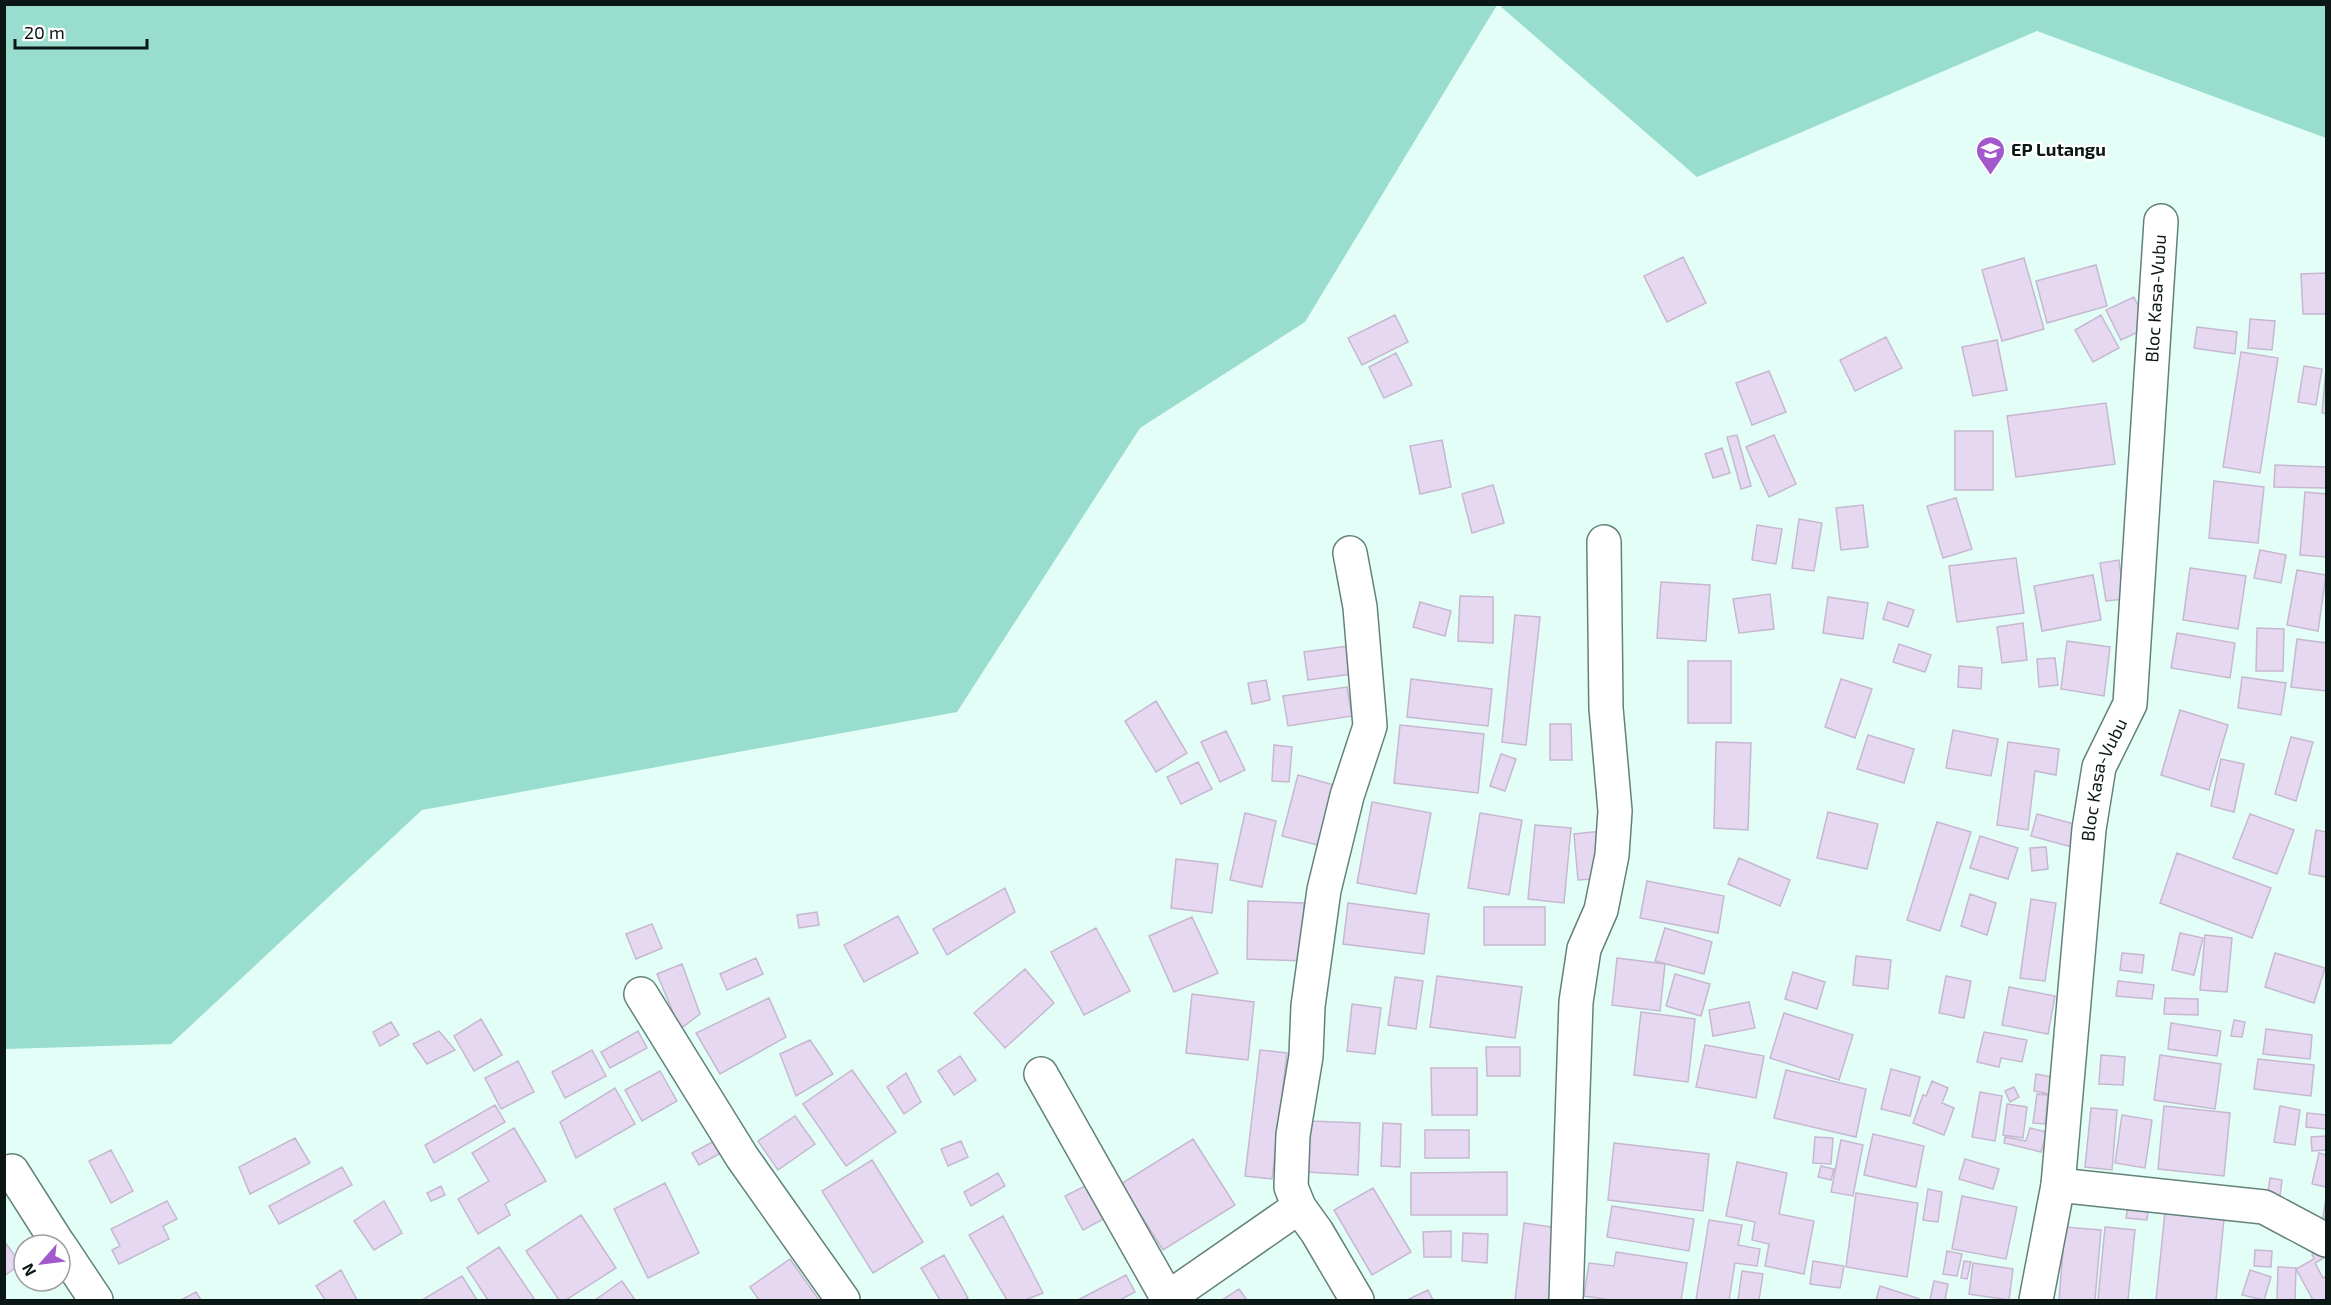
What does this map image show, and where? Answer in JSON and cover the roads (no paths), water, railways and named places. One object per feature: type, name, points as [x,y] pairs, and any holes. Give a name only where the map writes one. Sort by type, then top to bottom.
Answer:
[{"type":"street","name":"Bloc Kasa-Vubu","points":[[2036,1300],[2058,1185],[2089,829],[2099,767],[2130,704],[2161,221]]},
{"type":"street","points":[[1566,1300],[1576,1002],[1584,949],[1602,910],[1612,855],[1615,811],[1606,708],[1604,542]]},
{"type":"street","points":[[1350,553],[1361,618],[1370,726],[1347,796],[1324,890],[1308,1006],[1306,1056],[1293,1135],[1291,1187],[1299,1207],[1317,1232],[1357,1300]]},
{"type":"street","points":[[641,994],[742,1157],[843,1300]]},
{"type":"street","points":[[1041,1074],[1166,1300],[1299,1207]]},
{"type":"street","points":[[12,1171],[52,1233]]},
{"type":"street","points":[[2058,1185],[2264,1207],[2326,1240]]},
{"type":"street","points":[[72,1264],[96,1300]]},
{"type":"place","name":"EP Lutangu","points":[[1990,176]]}]
